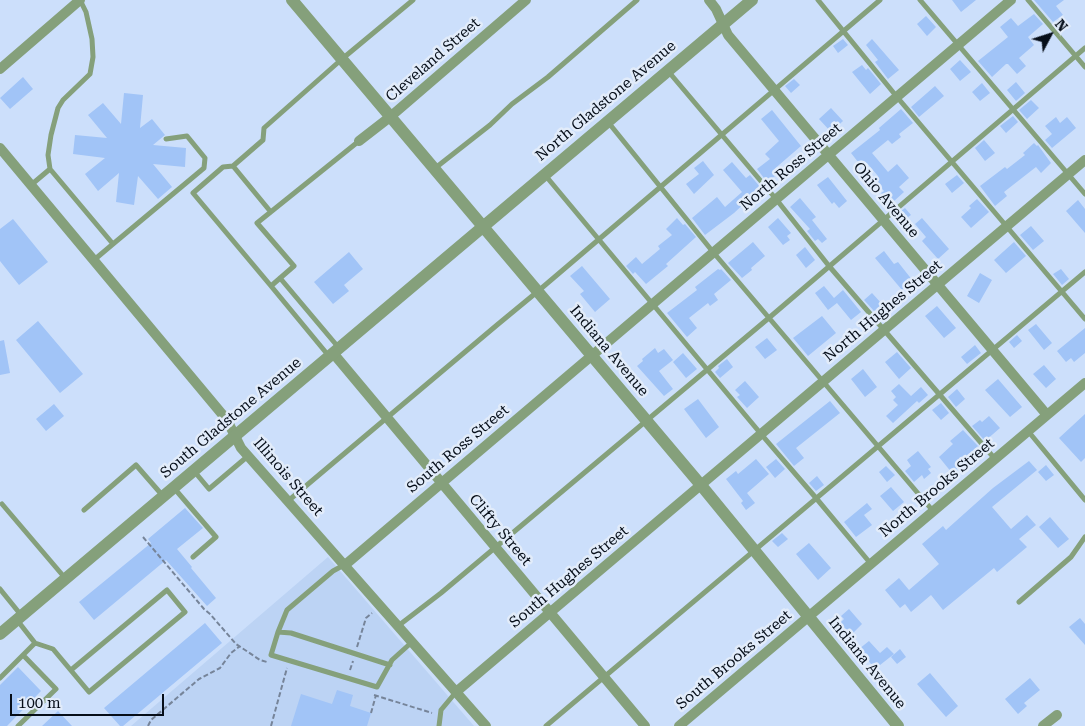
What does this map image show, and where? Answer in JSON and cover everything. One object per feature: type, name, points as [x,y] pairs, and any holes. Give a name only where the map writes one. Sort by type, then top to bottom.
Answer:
[{"type":"street","points":[[0,69],[80,0]]},
{"type":"street","name":"Indiana Avenue","points":[[292,0],[701,485],[898,726]]},
{"type":"street","name":"Cleveland Street","points":[[359,141],[390,117],[526,0]]},
{"type":"street","name":"Ohio Avenue","points":[[709,0],[716,9],[728,35],[1047,415]]},
{"type":"street","name":"North Gladstone Avenue","points":[[482,227],[752,0]]},
{"type":"street","name":"North Ross Street","points":[[591,356],[1011,0]]},
{"type":"street","name":"Illinois Street","points":[[0,148],[227,420],[241,448],[486,726]]},
{"type":"street","name":"North Hughes Street","points":[[701,485],[1085,160]]},
{"type":"street","name":"South Gladstone Avenue","points":[[0,634],[482,227]]},
{"type":"street","name":"Clifty Street","points":[[334,352],[645,726]]},
{"type":"street","name":"South Ross Street","points":[[344,565],[578,369],[591,356]]},
{"type":"street","name":"North Brooks Street","points":[[809,616],[1085,383]]},
{"type":"street","name":"South Hughes Street","points":[[456,692],[701,485]]},
{"type":"street","name":"South Brooks Street","points":[[679,726],[809,616]]},
{"type":"street","points":[[1043,726],[1057,715]]},
{"type":"lane","points":[[80,0],[86,12],[92,39],[93,57],[90,74],[63,100],[58,108],[48,155],[50,169],[113,244]]},
{"type":"lane","points":[[334,352],[271,286],[192,193],[223,167],[233,166],[263,140],[264,128],[414,0]]},
{"type":"lane","points":[[434,170],[490,125],[512,104],[548,77],[637,0]]},
{"type":"lane","points":[[818,0],[897,97],[1085,319]]},
{"type":"lane","points":[[288,501],[661,188],[880,0]]},
{"type":"lane","points":[[920,0],[1085,194]]},
{"type":"lane","points":[[1028,0],[1085,67]]},
{"type":"lane","points":[[398,626],[441,593],[770,317],[1085,48]]},
{"type":"lane","points":[[668,71],[829,266],[994,459]]},
{"type":"lane","points":[[607,122],[713,252],[933,511]]},
{"type":"lane","points":[[94,260],[204,168],[206,158],[187,136],[166,139]]},
{"type":"lane","points":[[271,286],[294,266],[257,223],[359,141]]},
{"type":"lane","points":[[233,166],[270,211]]},
{"type":"lane","points":[[31,185],[50,169]]},
{"type":"lane","points":[[544,175],[871,564]]},
{"type":"lane","points":[[546,726],[1085,272]]},
{"type":"lane","points":[[280,278],[334,352]]},
{"type":"lane","points":[[1028,431],[1085,500]]},
{"type":"lane","points":[[194,471],[210,489],[248,456]]},
{"type":"lane","points":[[84,510],[136,465],[163,496]]},
{"type":"lane","points":[[174,487],[216,537],[193,557]]},
{"type":"lane","points":[[2,504],[65,579]]},
{"type":"lane","points":[[1019,602],[1071,557],[1085,537]]},
{"type":"lane","points":[[344,565],[333,571],[287,610],[271,655],[362,684],[378,687],[392,660],[412,642]]},
{"type":"lane","points":[[0,589],[35,643],[53,649],[89,692],[185,612],[167,590],[71,670]]},
{"type":"lane","points":[[278,632],[291,633],[390,665]]},
{"type":"lane","points":[[0,678],[35,643]]},
{"type":"lane","points":[[18,726],[56,689],[23,655]]},
{"type":"lane","points":[[439,726],[441,710],[456,692]]},
{"type":"path","points":[[148,726],[151,720],[198,679],[220,668],[231,653],[240,646]]},
{"type":"path","points":[[271,726],[287,668]]},
{"type":"path","points":[[371,713],[376,696]]},
{"type":"shaded area","points":[[328,557],[474,726],[131,726]]},
{"type":"building","points":[[952,0],[976,0],[961,12]]},
{"type":"building","points":[[1034,0],[1064,0],[1056,6],[1063,15],[1053,22]]},
{"type":"building","points":[[1034,14],[1043,24],[1028,37],[1034,45],[1019,58],[1026,66],[1017,74],[1006,64],[992,77],[978,61],[1008,37],[1000,27],[1011,18],[1018,26]]},
{"type":"building","points":[[926,16],[936,27],[927,36],[917,24]]},
{"type":"building","points":[[843,39],[848,45],[838,53],[833,46]]},
{"type":"building","points":[[872,39],[899,70],[888,79],[875,62],[878,60],[866,45]]},
{"type":"building","points":[[960,60],[971,72],[960,81],[950,69]]},
{"type":"building","points":[[862,65],[866,70],[868,68],[881,84],[870,94],[852,72]]},
{"type":"building","points":[[23,77],[33,89],[10,109],[0,98]]},
{"type":"building","points":[[794,79],[800,85],[791,93],[785,86]]},
{"type":"building","points":[[1016,82],[1025,93],[1016,101],[1007,90]]},
{"type":"building","points":[[982,83],[990,93],[980,101],[972,92]]},
{"type":"building","points":[[935,86],[944,96],[919,117],[911,107]]},
{"type":"building","points":[[124,93],[143,95],[140,128],[152,119],[165,135],[153,145],[186,148],[185,167],[153,164],[172,187],[158,199],[138,176],[134,205],[116,202],[119,173],[98,191],[85,174],[105,158],[73,154],[75,135],[107,138],[88,115],[103,103],[121,124]]},
{"type":"building","points":[[1031,100],[1039,108],[1027,119],[1019,110]]},
{"type":"building","points":[[831,108],[843,121],[831,132],[819,119]]},
{"type":"building","points":[[901,109],[913,123],[899,134],[901,137],[892,144],[888,140],[872,153],[888,172],[897,164],[909,178],[899,187],[904,192],[893,202],[889,197],[887,199],[881,193],[884,191],[874,180],[878,176],[867,163],[862,167],[851,153],[880,130],[879,128]]},
{"type":"building","points":[[772,110],[801,146],[772,171],[775,176],[767,182],[757,169],[770,159],[765,154],[779,141],[761,119]]},
{"type":"building","points":[[1013,116],[1018,122],[1006,133],[1000,126]]},
{"type":"building","points":[[1056,117],[1060,123],[1067,117],[1076,128],[1052,148],[1045,140],[1052,134],[1045,126]]},
{"type":"building","points":[[984,140],[995,153],[985,161],[975,148]]},
{"type":"building","points":[[1034,143],[1038,145],[1051,163],[1041,173],[1036,167],[1004,192],[1007,196],[995,206],[980,186],[1025,155],[1023,153]]},
{"type":"building","points":[[703,161],[714,175],[694,194],[686,184],[699,174],[694,168]]},
{"type":"building","points":[[732,162],[746,178],[750,175],[761,188],[734,213],[705,235],[692,218],[717,197],[725,207],[742,192],[723,170]]},
{"type":"building","points":[[957,175],[964,183],[952,193],[945,184]]},
{"type":"building","points":[[828,177],[847,201],[839,208],[834,202],[832,204],[817,185]]},
{"type":"building","points":[[800,198],[816,217],[812,220],[827,239],[822,243],[818,239],[815,241],[807,231],[810,229],[790,207]]},
{"type":"building","points":[[977,199],[989,212],[971,228],[961,217]]},
{"type":"building","points":[[1078,200],[1085,209],[1085,233],[1066,211]]},
{"type":"building","points":[[905,208],[911,215],[901,222],[896,215]]},
{"type":"building","points":[[677,218],[696,237],[666,264],[668,266],[646,284],[635,272],[633,274],[626,266],[636,257],[642,264],[660,249],[658,246],[672,235],[666,229]]},
{"type":"building","points":[[778,218],[791,233],[787,236],[790,240],[783,245],[768,227]]},
{"type":"building","points":[[922,218],[949,249],[938,259],[922,241],[926,237],[915,224]]},
{"type":"building","points":[[13,219],[48,262],[19,285],[0,261],[0,229]]},
{"type":"building","points":[[1031,226],[1044,241],[1033,250],[1020,235]]},
{"type":"building","points":[[753,242],[765,256],[742,278],[728,263]]},
{"type":"building","points":[[1014,242],[1026,256],[1006,273],[994,260]]},
{"type":"building","points":[[805,247],[815,260],[806,268],[796,255]]},
{"type":"building","points":[[884,251],[894,264],[898,262],[913,281],[902,290],[875,258]]},
{"type":"building","points":[[349,252],[363,269],[344,285],[349,291],[333,304],[314,282]]},
{"type":"building","points":[[582,266],[610,299],[595,312],[580,294],[584,291],[570,276]]},
{"type":"building","points":[[718,269],[721,269],[731,280],[714,294],[718,300],[710,306],[708,303],[689,318],[697,328],[687,337],[667,313],[697,290],[695,287]]},
{"type":"building","points":[[1061,269],[1069,279],[1062,285],[1053,274]]},
{"type":"building","points":[[980,273],[992,280],[979,303],[967,296]]},
{"type":"building","points":[[824,286],[834,298],[843,290],[861,312],[851,320],[837,303],[828,310],[815,293]]},
{"type":"building","points":[[872,293],[882,304],[874,311],[864,300]]},
{"type":"building","points":[[937,306],[956,328],[944,338],[925,316]]},
{"type":"building","points":[[822,316],[836,333],[808,356],[793,338]]},
{"type":"building","points":[[38,321],[83,374],[60,393],[16,340]]},
{"type":"building","points":[[1036,324],[1052,343],[1044,350],[1028,330]]},
{"type":"building","points":[[1085,328],[1085,353],[1074,362],[1071,358],[1066,362],[1057,351]]},
{"type":"building","points":[[1017,335],[1022,341],[1014,348],[1009,342]]},
{"type":"building","points":[[767,338],[777,350],[765,359],[755,347]]},
{"type":"building","points":[[4,340],[10,373],[0,375],[0,341]]},
{"type":"building","points":[[975,345],[981,353],[967,364],[961,357]]},
{"type":"building","points":[[655,348],[658,353],[664,349],[673,360],[659,371],[673,389],[664,396],[637,366]]},
{"type":"building","points":[[897,352],[911,368],[899,379],[885,362]]},
{"type":"building","points":[[683,353],[697,369],[686,378],[673,362]]},
{"type":"building","points":[[727,359],[733,367],[720,378],[715,372],[719,368],[718,366]]},
{"type":"building","points":[[1044,365],[1056,379],[1046,388],[1033,374]]},
{"type":"building","points":[[863,369],[877,387],[865,397],[851,379]]},
{"type":"building","points":[[998,379],[1022,407],[1010,417],[985,390]]},
{"type":"building","points":[[745,381],[759,397],[747,408],[737,397],[740,395],[735,390]]},
{"type":"building","points":[[899,384],[911,396],[921,387],[928,395],[919,403],[917,401],[893,423],[886,416],[898,405],[893,400],[896,397],[891,391]]},
{"type":"building","points":[[957,389],[965,399],[956,407],[948,397]]},
{"type":"building","points":[[698,399],[719,427],[706,438],[684,409]]},
{"type":"building","points":[[830,401],[840,413],[796,448],[804,458],[794,466],[776,444]]},
{"type":"building","points":[[941,403],[949,413],[941,420],[932,410]]},
{"type":"building","points":[[54,404],[64,416],[46,431],[36,419]]},
{"type":"building","points":[[1085,414],[1085,458],[1081,462],[1059,438]]},
{"type":"building","points":[[989,416],[1000,428],[985,441],[972,426],[980,420],[982,422]]},
{"type":"building","points":[[963,430],[978,446],[961,461],[964,463],[952,473],[939,457],[953,444],[950,441]]},
{"type":"building","points":[[918,451],[931,467],[928,469],[931,473],[924,479],[922,475],[914,482],[905,471],[911,466],[907,460]]},
{"type":"building","points":[[756,459],[769,474],[747,493],[755,503],[746,510],[741,503],[743,501],[726,479],[736,471],[738,474]]},
{"type":"building","points":[[776,459],[785,469],[775,478],[766,467]]},
{"type":"building","points":[[1029,461],[1037,470],[992,507],[1011,529],[1027,515],[1036,525],[1019,539],[1027,547],[997,572],[994,568],[943,610],[931,595],[911,612],[905,604],[900,608],[885,590],[899,578],[909,590],[939,564],[922,544],[943,526],[946,530],[993,488]]},
{"type":"building","points":[[1046,465],[1054,475],[1046,481],[1038,472]]},
{"type":"building","points":[[886,466],[895,475],[887,482],[879,472]]},
{"type":"building","points":[[817,476],[824,485],[816,491],[809,483]]},
{"type":"building","points":[[891,487],[904,502],[893,511],[880,496]]},
{"type":"building","points":[[867,503],[872,509],[864,515],[872,525],[856,537],[844,522]]},
{"type":"building","points":[[185,508],[203,528],[177,549],[216,598],[207,606],[166,560],[94,620],[79,602],[151,543],[148,539]]},
{"type":"building","points":[[1050,517],[1069,539],[1058,548],[1039,527]]},
{"type":"building","points":[[782,533],[788,539],[778,547],[772,541]]},
{"type":"building","points":[[809,543],[831,568],[818,580],[796,554]]},
{"type":"building","points":[[849,609],[862,624],[851,635],[840,623],[844,619],[841,616]]},
{"type":"building","points":[[1080,618],[1085,624],[1085,645],[1069,627]]},
{"type":"building","points":[[205,623],[222,643],[123,726],[120,726],[104,708]]},
{"type":"building","points":[[869,641],[880,653],[887,647],[894,654],[875,669],[859,649]]},
{"type":"building","points":[[900,649],[906,657],[897,664],[891,657]]},
{"type":"building","points":[[18,667],[41,691],[7,726],[0,726],[0,685]]},
{"type":"building","points":[[930,673],[958,706],[946,717],[917,684]]},
{"type":"building","points":[[1030,678],[1040,690],[1024,703],[1027,706],[1018,714],[1005,699]]},
{"type":"building","points":[[337,690],[353,695],[350,706],[371,713],[367,726],[291,726],[301,694],[332,704]]},
{"type":"building","points":[[58,711],[72,726],[42,726]]}]
